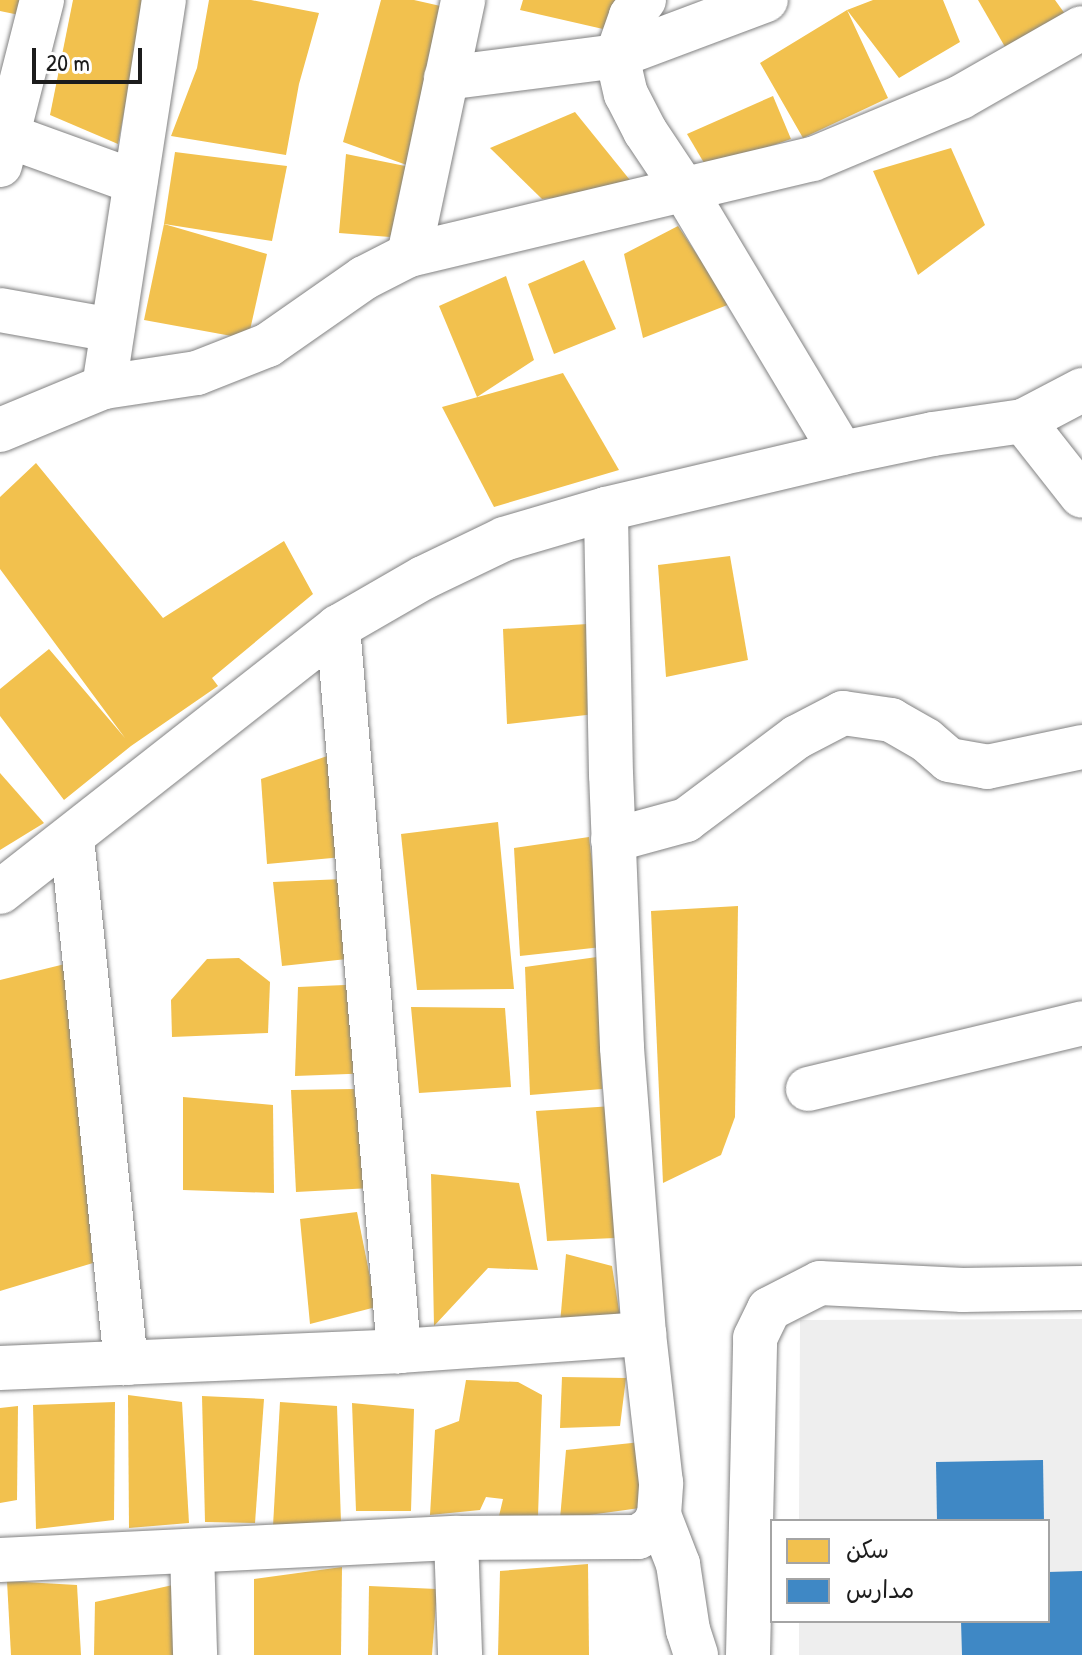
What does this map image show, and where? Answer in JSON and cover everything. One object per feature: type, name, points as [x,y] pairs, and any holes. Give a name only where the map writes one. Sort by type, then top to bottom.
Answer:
[{"type":"street","points":[[42,0],[2,144],[135,182]]},
{"type":"street","points":[[104,387],[164,0]]},
{"type":"street","points":[[409,255],[463,0]]},
{"type":"street","points":[[644,0],[631,16],[617,56],[626,94],[645,131],[685,191],[842,453]]},
{"type":"street","points":[[446,78],[617,56],[766,0]]},
{"type":"street","points":[[0,430],[104,387],[197,373],[268,345],[364,278],[409,255],[685,191],[828,153],[961,97],[1082,28]]},
{"type":"street","points":[[0,310],[112,330]]},
{"type":"street","points":[[0,892],[338,627],[423,578],[504,539],[606,509],[842,453],[933,434],[1023,421],[1082,390]]},
{"type":"street","points":[[1023,421],[1082,496]]},
{"type":"street","points":[[0,1560],[456,1538],[638,1537],[652,1528],[659,1515],[661,1483],[644,1334],[622,1047],[613,840],[606,509]]},
{"type":"street","points":[[338,627],[399,1351]]},
{"type":"street","points":[[613,840],[686,820],[797,737],[843,713],[891,720],[926,740],[949,760],[987,767],[1082,747]]},
{"type":"street","points":[[72,838],[126,1363]]},
{"type":"street","points":[[808,1089],[1082,1023]]},
{"type":"street","points":[[748,1655],[755,1338],[769,1309],[820,1283],[963,1290],[1082,1288]]},
{"type":"street","points":[[0,1368],[399,1351],[644,1334]]},
{"type":"street","points":[[659,1515],[678,1564],[688,1630],[696,1655]]},
{"type":"street","points":[[456,1538],[460,1655]]},
{"type":"street","points":[[192,1551],[195,1655]]},
{"type":"shaded area","points":[[1082,1319],[1082,1655],[799,1655],[799,1623],[1050,1623],[1050,1519],[799,1519],[800,1320]]},
{"type":"building: سكن","points":[[0,0],[27,0],[24,16],[0,11]]},
{"type":"building: سكن","points":[[73,0],[145,0],[118,144],[50,115]]},
{"type":"building: سكن","points":[[209,0],[251,0],[319,13],[299,84],[286,155],[171,136],[197,68]]},
{"type":"building: سكن","points":[[381,0],[414,0],[445,7],[415,168],[343,142]]},
{"type":"building: سكن","points":[[523,0],[615,0],[603,29],[520,10]]},
{"type":"building: سكن","points":[[873,0],[943,0],[960,42],[899,78],[847,10]]},
{"type":"building: سكن","points":[[978,0],[1055,0],[1068,18],[1016,66]]},
{"type":"building: سكن","points":[[847,10],[888,98],[803,138],[760,63]]},
{"type":"building: سكن","points":[[773,96],[791,139],[707,168],[687,134]]},
{"type":"building: سكن","points":[[575,112],[638,190],[542,199],[490,148]]},
{"type":"building: سكن","points":[[951,148],[985,225],[918,275],[873,171]]},
{"type":"building: سكن","points":[[175,152],[287,166],[272,241],[164,224]]},
{"type":"building: سكن","points":[[346,154],[415,168],[390,237],[339,233]]},
{"type":"building: سكن","points":[[164,224],[267,254],[248,339],[144,320]]},
{"type":"building: سكن","points":[[678,226],[730,304],[643,338],[624,254]]},
{"type":"building: سكن","points":[[584,260],[616,329],[554,354],[528,284]]},
{"type":"building: سكن","points":[[506,276],[534,360],[477,397],[439,306]]},
{"type":"building: سكن","points":[[563,373],[619,470],[494,507],[442,407]]},
{"type":"building: سكن","points":[[36,463],[163,618],[284,541],[313,594],[212,678],[218,686],[131,746],[64,800],[0,716],[0,689],[49,649],[125,738],[0,569],[0,497]]},
{"type":"building: سكن","points":[[730,556],[748,660],[666,677],[658,565]]},
{"type":"building: سكن","points":[[588,624],[595,714],[507,724],[503,629]]},
{"type":"building: سكن","points":[[333,754],[343,857],[267,864],[261,779]]},
{"type":"building: سكن","points":[[0,773],[44,823],[0,850]]},
{"type":"building: سكن","points":[[498,822],[514,989],[417,990],[401,834]]},
{"type":"building: سكن","points":[[589,837],[602,947],[520,956],[514,848]]},
{"type":"building: سكن","points":[[343,879],[347,959],[282,966],[273,882]]},
{"type":"building: سكن","points":[[738,906],[735,1117],[721,1155],[663,1183],[651,911]]},
{"type":"building: سكن","points":[[597,957],[602,1089],[530,1095],[525,967]]},
{"type":"building: سكن","points":[[239,958],[270,982],[268,1033],[172,1037],[171,1000],[207,959]]},
{"type":"building: سكن","points":[[69,963],[93,1263],[0,1291],[0,980]]},
{"type":"building: سكن","points":[[368,984],[375,1073],[295,1076],[298,987]]},
{"type":"building: سكن","points":[[411,1007],[505,1008],[511,1087],[419,1093]]},
{"type":"building: سكن","points":[[354,1089],[371,1188],[296,1192],[291,1090]]},
{"type":"building: سكن","points":[[183,1097],[273,1105],[274,1193],[183,1190]]},
{"type":"building: سكن","points":[[613,1106],[615,1238],[547,1241],[536,1111]]},
{"type":"building: سكن","points":[[431,1174],[519,1183],[538,1270],[488,1268],[434,1326]]},
{"type":"building: سكن","points":[[357,1212],[376,1307],[310,1324],[300,1219]]},
{"type":"building: سكن","points":[[566,1254],[612,1266],[621,1323],[560,1324]]},
{"type":"building: سكن","points":[[562,1377],[626,1378],[620,1426],[560,1428]]},
{"type":"building: سكن","points":[[466,1380],[518,1382],[542,1395],[538,1516],[499,1516],[503,1499],[486,1497],[480,1510],[430,1515],[435,1430],[459,1421]]},
{"type":"building: سكن","points":[[128,1395],[182,1402],[189,1523],[129,1528]]},
{"type":"building: سكن","points":[[202,1396],[264,1399],[255,1523],[205,1522]]},
{"type":"building: سكن","points":[[115,1402],[114,1520],[36,1529],[33,1405]]},
{"type":"building: سكن","points":[[280,1402],[337,1406],[341,1522],[273,1526]]},
{"type":"building: سكن","points":[[352,1403],[414,1409],[411,1511],[356,1511]]},
{"type":"building: سكن","points":[[18,1406],[17,1500],[0,1503],[0,1408]]},
{"type":"building: سكن","points":[[641,1442],[640,1508],[560,1519],[566,1450]]},
{"type":"building: سكن","points":[[588,1564],[589,1655],[498,1655],[500,1571]]},
{"type":"building: سكن","points":[[342,1567],[341,1655],[254,1655],[254,1579]]},
{"type":"building: سكن","points":[[7,1581],[77,1585],[81,1655],[11,1655]]},
{"type":"building: سكن","points":[[173,1585],[177,1655],[94,1655],[95,1602]]},
{"type":"building: سكن","points":[[369,1586],[437,1589],[432,1655],[368,1655]]},
{"type":"building: مدارس","points":[[1043,1460],[1044,1519],[937,1519],[936,1462]]},
{"type":"building: مدارس","points":[[1082,1571],[1082,1655],[962,1655],[961,1623],[1050,1623],[1050,1572]]}]
